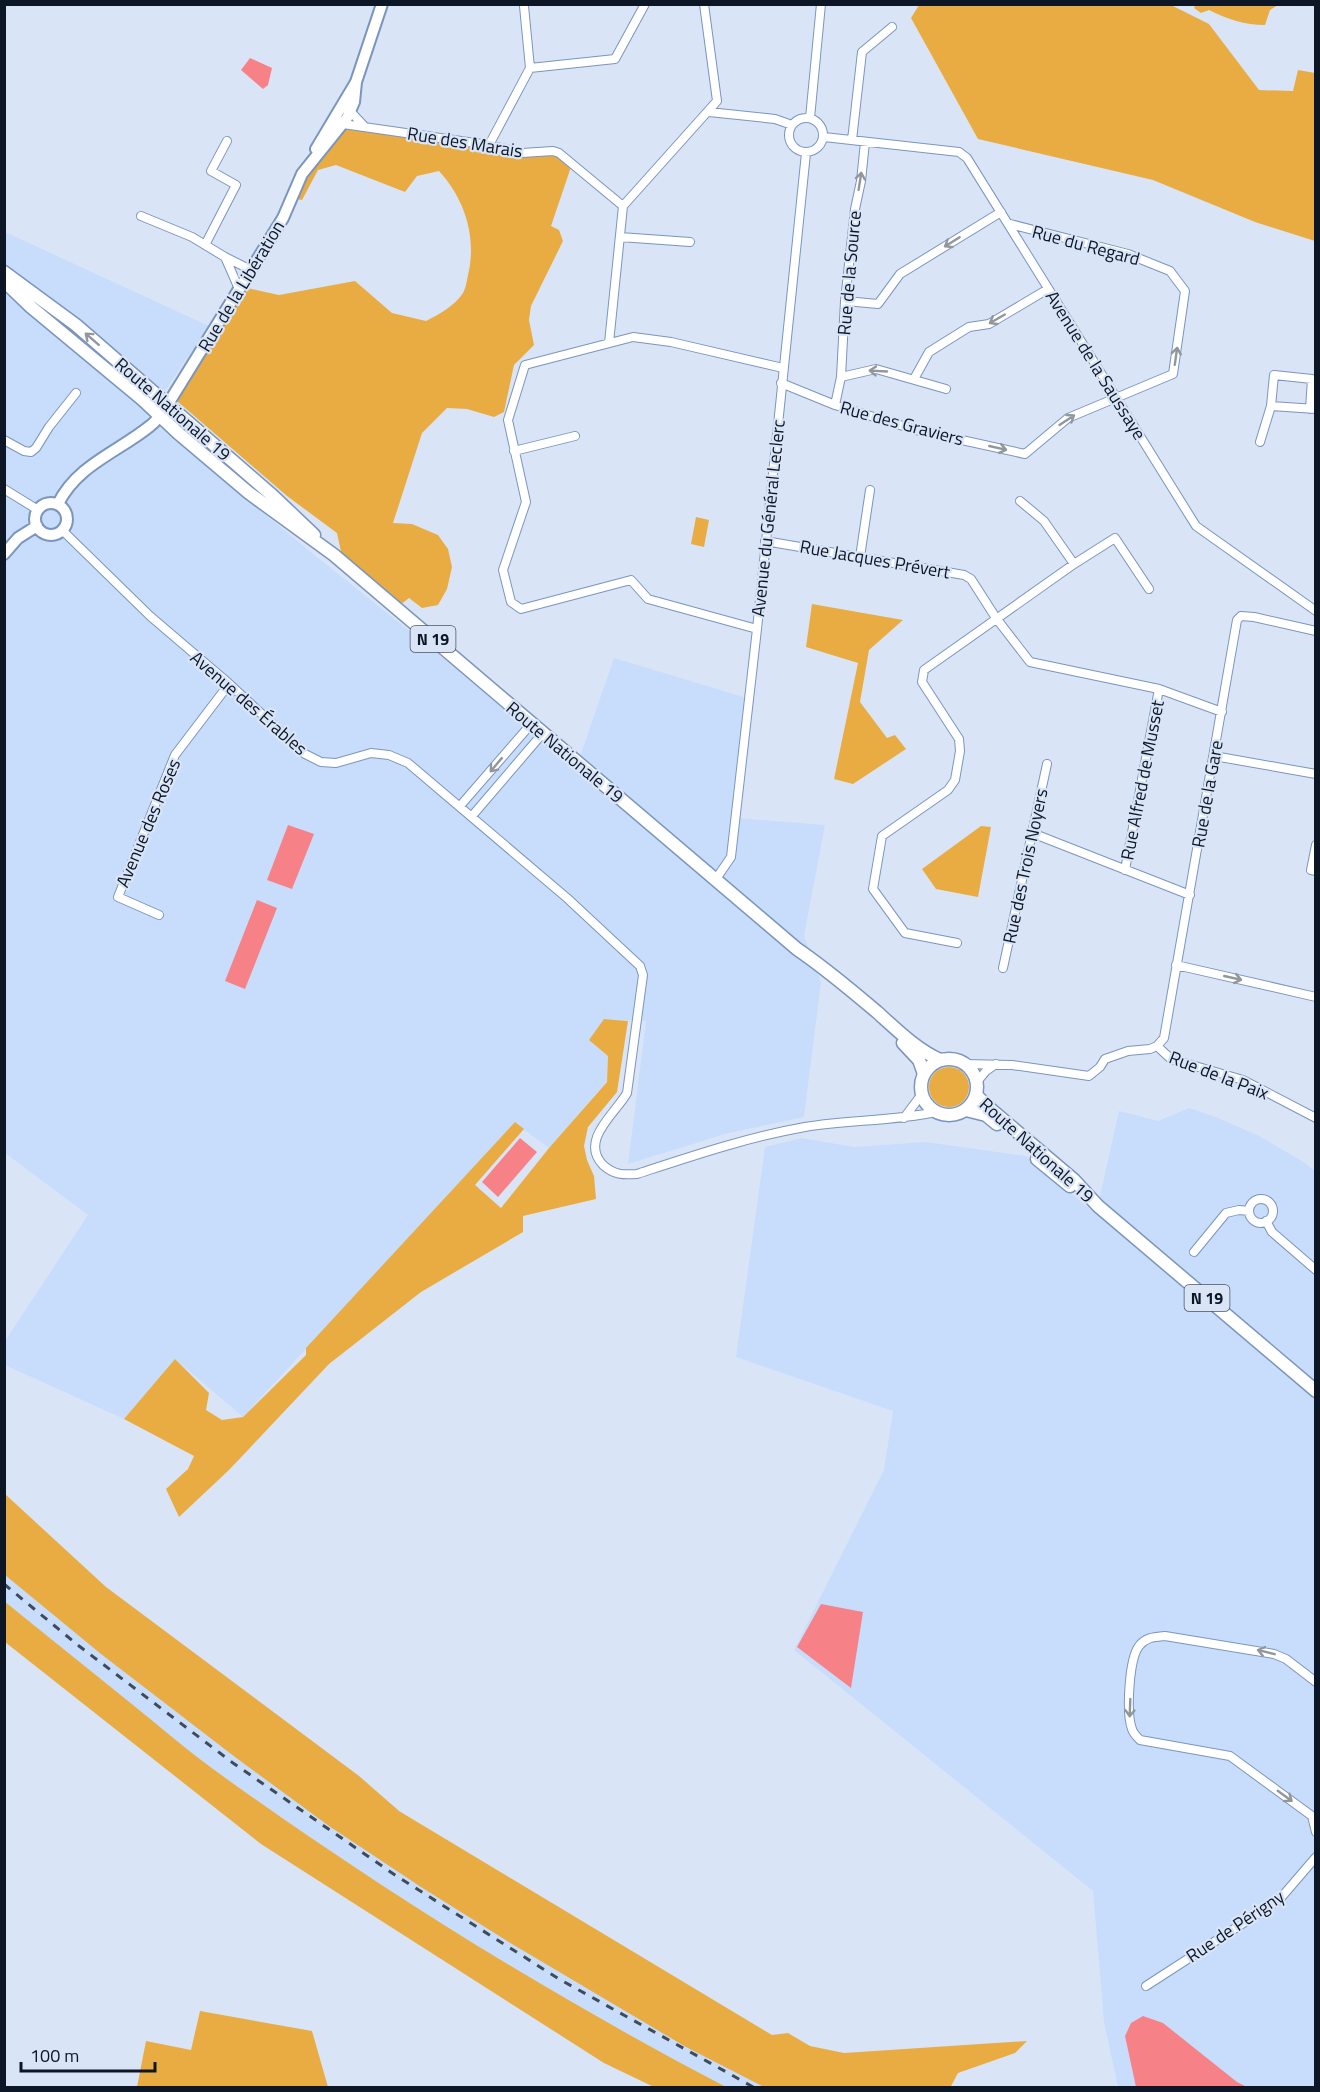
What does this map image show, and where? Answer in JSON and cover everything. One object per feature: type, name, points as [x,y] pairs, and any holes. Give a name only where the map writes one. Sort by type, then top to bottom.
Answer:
[{"type":"main road","name":"Route Nationale 19","points":[[4,272],[46,300],[76,325],[299,519],[334,555]]},
{"type":"main road","name":"Route Nationale 19","points":[[4,280],[31,307],[249,493],[334,555],[797,949],[830,972],[912,1042],[940,1060]]},
{"type":"main road","name":"Route Nationale 19","points":[[797,949],[814,968],[908,1047],[919,1060],[924,1074]]},
{"type":"main road","points":[[950,1059],[964,1064],[973,1073],[976,1089],[966,1110],[948,1115],[936,1112],[926,1103],[922,1094],[924,1074],[940,1060],[950,1059]]},
{"type":"main road","name":"Route Nationale 19","points":[[976,1089],[988,1107],[1074,1180],[1098,1206]]},
{"type":"main road","name":"Route Nationale 19","points":[[966,1110],[986,1115],[994,1121],[1057,1177],[1098,1206],[1316,1391]]},
{"type":"street","name":"Rue de la Libération","points":[[58,504],[81,474],[151,425],[168,404],[283,218],[308,165],[342,114],[356,82],[382,4]]},
{"type":"street","points":[[530,69],[615,59],[645,4]]},
{"type":"street","points":[[609,343],[622,206],[717,101],[704,4]]},
{"type":"street","points":[[810,118],[821,4]]},
{"type":"street","points":[[489,145],[530,69],[524,6]]},
{"type":"street","points":[[852,140],[862,52],[892,27]]},
{"type":"street","points":[[709,112],[776,119],[792,125]]},
{"type":"street","points":[[342,114],[365,127]]},
{"type":"street","name":"Rue des Marais","points":[[342,114],[365,127],[489,145],[522,153],[553,151],[559,153],[622,206]]},
{"type":"street","points":[[810,118],[819,123],[824,137],[818,149],[806,153],[792,146],[789,135],[792,125],[800,119],[810,118]]},
{"type":"street","points":[[824,137],[865,142]]},
{"type":"street","points":[[205,244],[236,185],[211,171],[227,141]]},
{"type":"street","name":"Avenue de la Saussaye","points":[[865,142],[959,152],[966,158],[1010,224],[1048,289],[1197,526],[1316,611]]},
{"type":"street","name":"Rue de la Source","points":[[835,405],[841,377],[845,301],[865,142]]},
{"type":"street","name":"Avenue du Général Leclerc","points":[[716,879],[731,858],[806,153]]},
{"type":"street","points":[[845,301],[878,304],[900,274],[1001,212]]},
{"type":"street","points":[[141,216],[192,237],[251,270]]},
{"type":"street","name":"Rue du Regard","points":[[1010,224],[1128,254],[1170,271],[1185,291],[1173,374],[1068,418],[1024,454]]},
{"type":"street","points":[[620,237],[690,242]]},
{"type":"street","points":[[225,257],[239,289]]},
{"type":"street","points":[[914,379],[929,352],[969,327],[989,324],[1048,289]]},
{"type":"street","points":[[757,628],[648,599],[631,580],[521,609],[511,602],[504,570],[526,502],[508,420],[525,365],[633,337],[671,342],[783,368]]},
{"type":"street","points":[[841,377],[876,369],[946,389]]},
{"type":"street","points":[[1260,442],[1271,406],[1274,375],[1314,377],[1313,409],[1271,406]]},
{"type":"street","name":"Rue des Graviers","points":[[781,383],[835,405],[916,430],[1024,454]]},
{"type":"street","points":[[4,440],[24,451],[31,452],[76,393]]},
{"type":"street","points":[[514,451],[575,436]]},
{"type":"street","points":[[4,489],[38,510]]},
{"type":"street","points":[[860,557],[870,490]]},
{"type":"street","points":[[1020,501],[1044,521],[1074,564]]},
{"type":"street","points":[[45,504],[58,504],[67,516],[65,526],[62,530],[49,534],[40,530],[35,518],[38,510],[45,504]]},
{"type":"street","points":[[4,554],[18,538],[37,526]]},
{"type":"street","name":"Avenue des Érables","points":[[62,530],[150,616],[229,684],[304,754],[321,762],[336,763],[370,753],[389,755],[408,763],[567,898],[640,966],[644,975],[627,1093],[601,1128],[596,1139],[595,1150],[599,1160],[609,1170],[619,1175],[637,1174],[772,1134],[936,1112]]},
{"type":"street","points":[[957,943],[905,933],[873,889],[882,836],[948,790],[955,780],[960,751],[959,739],[922,682],[924,670],[1074,564],[1115,538],[1149,589]]},
{"type":"street","name":"Rue Jacques Prévert","points":[[765,541],[964,575],[971,579],[996,618],[1030,662],[1159,689],[1222,712]]},
{"type":"street","name":"Rue de la Gare","points":[[1157,1046],[1164,1038],[1237,620],[1241,616],[1254,617],[1316,631]]},
{"type":"street","name":"Avenue des Roses","points":[[159,915],[118,897],[175,755],[229,684]]},
{"type":"street","name":"Rue Alfred de Musset","points":[[1125,870],[1159,689]]},
{"type":"street","points":[[460,806],[532,723]]},
{"type":"street","points":[[472,816],[543,733]]},
{"type":"street","points":[[1214,756],[1316,774]]},
{"type":"street","name":"Rue des Trois Noyers","points":[[1003,968],[1047,764]]},
{"type":"street","points":[[1032,833],[1190,895]]},
{"type":"street","points":[[1316,846],[1311,870],[1316,871]]},
{"type":"street","points":[[1176,965],[1316,997]]},
{"type":"street","points":[[964,1064],[996,1064],[1089,1076],[1100,1068],[1105,1059],[1128,1051],[1157,1046]]},
{"type":"street","name":"Rue de la Paix","points":[[1157,1046],[1171,1059],[1243,1080],[1316,1118]]},
{"type":"street","points":[[976,1089],[986,1071],[996,1064]]},
{"type":"street","points":[[904,1118],[922,1094]]},
{"type":"street","points":[[1256,1200],[1266,1200],[1272,1206],[1272,1213],[1266,1221],[1254,1221],[1249,1211],[1256,1200]]},
{"type":"street","points":[[1194,1252],[1226,1213],[1239,1210],[1249,1211]]},
{"type":"street","points":[[1266,1221],[1272,1232],[1316,1270]]},
{"type":"street","points":[[1316,1682],[1286,1659],[1275,1654],[1165,1636],[1151,1637],[1140,1644],[1134,1655],[1131,1671],[1130,1718],[1132,1731],[1140,1740],[1230,1756],[1314,1815],[1316,1832]]},
{"type":"street","name":"Rue de Périgny","points":[[1146,1986],[1279,1900],[1316,1857]]},
{"type":"shaded area","points":[[1196,4],[1278,5],[1270,10],[1265,25],[1236,21],[1209,10],[1201,13],[1194,8]]},
{"type":"shaded area","points":[[919,5],[1171,5],[1209,24],[1259,90],[1293,91],[1298,70],[1315,73],[1315,241],[1255,222],[1153,180],[978,139],[911,18]]},
{"type":"shaded area","points":[[250,58],[272,68],[268,85],[263,89],[241,70]]},
{"type":"shaded area","points":[[344,129],[558,155],[571,167],[551,226],[559,230],[563,241],[531,306],[529,320],[534,345],[514,365],[504,412],[494,417],[467,409],[447,408],[422,433],[393,523],[412,524],[438,535],[448,549],[452,567],[447,589],[438,605],[422,608],[409,598],[400,605],[343,561],[337,533],[287,496],[177,401],[247,288],[279,295],[355,281],[392,313],[426,321],[446,309],[463,293],[470,261],[470,233],[456,194],[439,171],[417,176],[405,192],[336,165],[318,170],[302,200],[297,199],[315,163]]},
{"type":"shaded area","points":[[5,232],[209,326],[147,417],[312,553],[577,765],[614,658],[747,698],[736,818],[825,825],[804,936],[821,982],[804,1117],[725,1134],[628,1164],[646,1021],[604,1019],[608,1056],[607,1081],[549,1148],[515,1123],[243,1417],[175,1359],[124,1419],[5,1365],[5,1341],[88,1215],[5,1153]]},
{"type":"shaded area","points":[[696,517],[709,520],[704,547],[691,544]]},
{"type":"shaded area","points":[[812,604],[903,620],[869,650],[860,702],[887,738],[895,735],[906,749],[853,784],[834,779],[858,663],[806,647]]},
{"type":"shaded area","points":[[288,825],[314,834],[292,889],[267,880]]},
{"type":"shaded area","points":[[981,826],[991,827],[978,897],[936,889],[922,869]]},
{"type":"shaded area","points":[[257,900],[277,908],[245,989],[225,981]]},
{"type":"shaded area","points":[[604,1019],[628,1021],[617,1092],[588,1127],[584,1146],[594,1176],[596,1199],[523,1216],[523,1232],[421,1292],[329,1364],[229,1470],[179,1517],[166,1489],[188,1469],[194,1456],[124,1419],[175,1359],[209,1393],[206,1410],[222,1420],[243,1417],[306,1355],[306,1348],[515,1122],[524,1129],[475,1185],[501,1208],[549,1148],[607,1082],[608,1056],[589,1040]]},
{"type":"shaded area","points":[[949,1067],[957,1068],[963,1073],[968,1079],[968,1095],[963,1101],[957,1106],[949,1107],[941,1106],[935,1101],[930,1095],[929,1087],[930,1079],[935,1073],[941,1068]]},
{"type":"shaded area","points":[[1189,1108],[1259,1136],[1315,1171],[1315,2087],[1118,2087],[1104,2022],[1093,1891],[794,1650],[884,1470],[893,1411],[736,1357],[765,1147],[802,1138],[854,1147],[926,1142],[1026,1156],[1096,1214],[1119,1111],[1158,1121]]},
{"type":"shaded area","points":[[520,1138],[537,1152],[498,1197],[482,1182]]},
{"type":"shaded area","points":[[4,1494],[106,1587],[359,1776],[483,1883],[816,2087],[654,2087],[604,2063],[261,1844],[5,1642]]},
{"type":"shaded area","points":[[5,1494],[106,1587],[359,1776],[399,1811],[772,2035],[788,2033],[810,2046],[844,2053],[1027,2041],[1015,2053],[958,2073],[950,2088],[764,2087],[686,2047],[512,1944],[329,1826],[101,1654],[5,1575]]},
{"type":"shaded area","points":[[4,1601],[205,1763],[337,1855],[528,1977],[726,2087],[654,2087],[604,2063],[261,1844],[5,1642]]},
{"type":"shaded area","points":[[821,1604],[863,1612],[851,1688],[797,1647]]},
{"type":"shaded area","points":[[200,2011],[312,2031],[328,2087],[137,2087],[146,2041],[191,2050]]},
{"type":"shaded area","points":[[1143,2016],[1163,2023],[1237,2082],[1247,2087],[1136,2087],[1125,2036],[1131,2023]]},
{"type":"railway","points":[[4,1584],[79,1646],[233,1763],[395,1875],[559,1979],[755,2088]]}]
